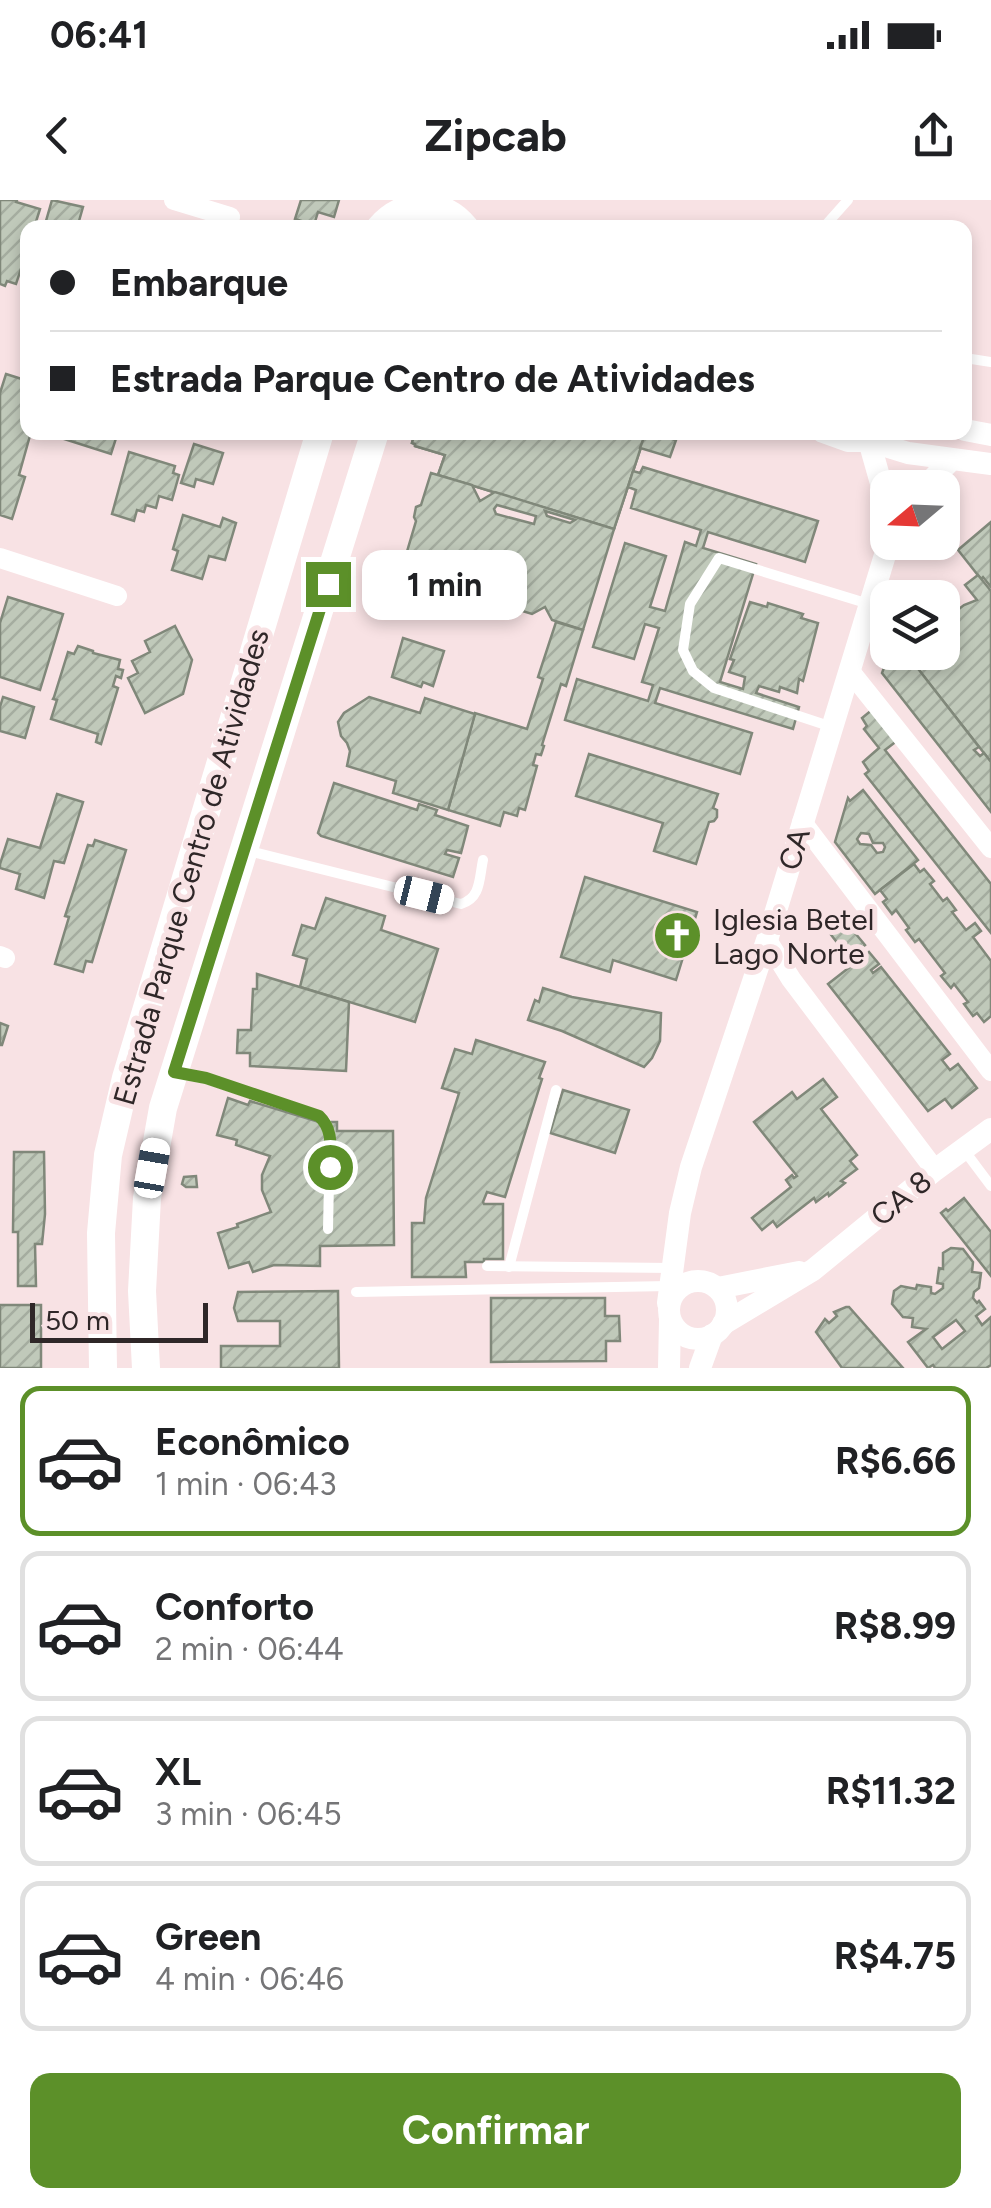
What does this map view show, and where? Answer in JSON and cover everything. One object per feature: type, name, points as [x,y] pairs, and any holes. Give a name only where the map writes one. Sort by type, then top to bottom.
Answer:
[{"type":"main road","points":[[384,217],[426,204],[464,218]]},
{"type":"main road","name":"Estrada Parque Centro de Atividades","points":[[103,1368],[100,1232],[108,1155],[126,1078],[318,440]]},
{"type":"main road","name":"Estrada Parque Centro de Atividades","points":[[146,1368],[142,1291],[148,1198],[163,1108],[372,440]]},
{"type":"street","points":[[174,200],[230,217]]},
{"type":"street","points":[[845,440],[991,464]]},
{"type":"street","points":[[870,442],[878,470]]},
{"type":"street","points":[[941,470],[951,460]]},
{"type":"street","points":[[0,558],[117,596]]},
{"type":"street","name":"CA","points":[[668,1368],[670,1294],[680,1213],[692,1167],[767,940],[870,604]]},
{"type":"street","points":[[849,670],[991,848]]},
{"type":"street","points":[[802,822],[991,1072]]},
{"type":"street","points":[[767,940],[791,979],[935,1170]]},
{"type":"street","name":"CA 8","points":[[718,1330],[812,1270],[991,1128]]},
{"type":"street","name":"CA","points":[[680,1213],[685,1248],[710,1284]]},
{"type":"street","name":"CA 8","points":[[710,1284],[812,1270]]},
{"type":"street","points":[[700,1368],[718,1330],[727,1305],[710,1284],[684,1283],[670,1294],[680,1334],[696,1339],[718,1330]]},
{"type":"lane","points":[[830,220],[848,200]]},
{"type":"lane","points":[[832,727],[714,688],[693,671],[683,650],[690,604],[719,558],[870,604]]},
{"type":"lane","points":[[244,850],[460,904],[475,897],[483,860]]},
{"type":"lane","points":[[174,1072],[225,1085],[319,1116],[326,1122],[330,1136],[328,1230]]},
{"type":"lane","points":[[510,1266],[556,1090]]},
{"type":"lane","points":[[964,1149],[991,1186]]},
{"type":"lane","points":[[487,1266],[510,1266],[670,1294]]},
{"type":"lane","points":[[356,1292],[670,1294]]},
{"type":"building","points":[[0,200],[17,200],[40,209],[37,220],[20,220],[20,272],[16,284],[0,284]]},
{"type":"building","points":[[52,200],[83,207],[79,220],[46,220]]},
{"type":"building","points":[[301,200],[339,200],[334,217],[318,212],[316,220],[295,219]]},
{"type":"building","points":[[6,374],[20,378],[20,440],[29,440],[19,475],[25,477],[12,519],[0,515],[0,393]]},
{"type":"building","points":[[67,440],[115,440],[111,454]]},
{"type":"building","points":[[413,440],[466,440],[463,449],[471,451],[474,440],[643,440],[614,529],[438,475],[445,455]],"holes":[[[607,500],[617,504],[611,524],[585,516],[587,509]]]},
{"type":"building","points":[[643,440],[614,529],[438,475],[445,455],[412,443]]},
{"type":"building","points":[[643,440],[676,440],[670,457],[640,448]]},
{"type":"building","points":[[194,444],[223,453],[213,484],[196,479],[194,487],[181,483]]},
{"type":"building","points":[[129,452],[175,466],[173,473],[179,475],[172,500],[159,496],[156,508],[146,505],[144,512],[137,510],[134,521],[112,514]]},
{"type":"building","points":[[643,467],[818,521],[805,562],[708,532],[703,548],[756,564],[720,682],[743,689],[745,677],[729,672],[734,660],[730,659],[750,602],[767,607],[768,603],[818,623],[797,693],[759,686],[756,693],[799,707],[793,729],[660,688],[655,703],[752,733],[740,774],[565,720],[577,679],[648,701],[653,685],[642,682],[659,628],[645,624],[634,659],[593,647],[625,543],[666,556],[650,607],[665,611],[685,542],[696,546],[701,530],[631,508],[636,490],[628,487],[633,471],[640,473]]},
{"type":"building","points":[[431,473],[472,485],[480,501],[495,492],[614,529],[583,630],[552,620],[545,607],[532,614],[418,579],[424,560],[406,555],[416,507],[421,505]],"holes":[[[497,505],[536,516],[534,524],[496,514]],[[545,511],[575,520],[570,523],[547,516]]]},
{"type":"building","points":[[183,515],[220,527],[223,518],[236,523],[225,560],[209,556],[202,579],[172,570],[178,551],[173,549]]},
{"type":"building","points":[[991,522],[991,587],[981,579],[960,548]]},
{"type":"building","points":[[978,575],[991,591],[991,762],[919,670],[960,670],[960,608],[977,600],[965,585]]},
{"type":"building","points":[[8,597],[63,614],[40,690],[0,677],[0,623]]},
{"type":"building","points":[[556,622],[583,630],[566,686],[561,684],[541,755],[536,754],[533,765],[537,766],[525,810],[519,808],[517,816],[504,812],[500,826],[448,810],[475,713],[527,729]]},
{"type":"building","points":[[175,626],[192,660],[183,694],[145,713],[128,678],[138,673],[132,661],[150,652],[145,641]]},
{"type":"building","points":[[403,638],[444,651],[433,686],[423,682],[421,687],[392,677]]},
{"type":"building","points":[[78,646],[120,660],[118,669],[123,670],[113,686],[118,688],[101,744],[96,742],[98,734],[51,719],[68,652],[74,654]]},
{"type":"building","points":[[919,670],[979,747],[974,750],[980,756],[984,753],[991,762],[991,812],[882,673]]},
{"type":"building","points":[[3,697],[34,707],[25,738],[0,731]]},
{"type":"building","points":[[369,697],[420,713],[425,698],[475,714],[448,810],[393,793],[396,781],[347,766],[350,751],[338,722],[344,713]]},
{"type":"building","points":[[873,709],[898,740],[885,750],[991,884],[991,933],[865,774],[869,771],[863,762],[879,748],[864,729],[867,726],[862,718]]},
{"type":"building","points":[[589,754],[718,794],[713,808],[717,817],[709,822],[696,864],[654,851],[663,823],[576,796]]},
{"type":"building","points":[[334,783],[417,810],[419,804],[437,810],[435,815],[468,826],[461,853],[447,850],[445,854],[459,858],[453,877],[321,836],[318,833]]},
{"type":"building","points":[[863,790],[918,860],[875,894],[835,842],[848,798],[850,801]],"holes":[[[861,833],[869,834],[873,843],[883,843],[883,852],[860,844],[857,839]]]},
{"type":"building","points":[[57,794],[83,802],[64,863],[54,861],[44,898],[16,889],[20,874],[0,868],[0,864],[8,839],[40,848]]},
{"type":"building","points":[[95,840],[126,850],[92,962],[86,961],[83,972],[55,964],[69,917],[65,916],[88,845],[93,846]]},
{"type":"building","points":[[914,864],[934,881],[930,884],[943,901],[947,898],[966,930],[975,923],[981,931],[973,937],[991,961],[991,1016],[984,1022],[977,1013],[973,1016],[954,984],[951,988],[941,976],[945,973],[919,939],[915,942],[896,910],[892,914],[883,902],[887,899],[880,890]]},
{"type":"building","points":[[585,877],[697,912],[676,980],[613,960],[610,972],[561,957]]},
{"type":"building","points":[[326,898],[385,916],[381,930],[438,949],[415,1022],[300,987],[307,959],[293,955],[295,948],[302,925],[315,929]]},
{"type":"building","points":[[840,915],[865,945],[849,958],[825,927]]},
{"type":"building","points":[[869,952],[879,964],[871,970],[873,973],[881,967],[950,1054],[942,1060],[950,1070],[958,1064],[977,1088],[952,1108],[945,1099],[928,1111],[828,984]]},
{"type":"building","points":[[257,974],[349,1002],[346,1071],[250,1066],[250,1053],[237,1053],[238,1030],[251,1030]]},
{"type":"building","points":[[543,988],[661,1013],[660,1041],[652,1058],[644,1067],[528,1020]]},
{"type":"building","points":[[0,1023],[8,1026],[2,1045],[0,1045]]},
{"type":"building","points":[[476,1040],[545,1062],[505,1197],[487,1192],[483,1202],[503,1204],[503,1259],[465,1262],[466,1277],[412,1277],[412,1223],[424,1223],[426,1198],[459,1093],[442,1088],[455,1049],[472,1054]]},
{"type":"building","points":[[823,1079],[837,1097],[821,1109],[857,1155],[850,1161],[857,1169],[829,1196],[828,1193],[816,1202],[814,1198],[777,1227],[773,1221],[762,1230],[752,1218],[791,1187],[786,1180],[797,1176],[754,1122],[792,1092],[797,1099]]},
{"type":"building","points":[[563,1090],[629,1110],[615,1153],[550,1133]]},
{"type":"building","points":[[228,1098],[319,1122],[337,1122],[337,1131],[393,1131],[394,1245],[320,1246],[320,1266],[274,1265],[253,1272],[249,1262],[229,1268],[218,1233],[271,1212],[262,1190],[262,1175],[270,1156],[217,1135]]},
{"type":"building","points":[[14,1152],[44,1152],[45,1214],[42,1244],[35,1244],[36,1286],[18,1286],[18,1232],[13,1232]]},
{"type":"building","points":[[196,1176],[197,1187],[182,1184],[184,1177]]},
{"type":"building","points":[[964,1198],[991,1232],[991,1276],[941,1213]]},
{"type":"building","points":[[951,1248],[963,1249],[973,1262],[972,1272],[981,1273],[973,1298],[985,1309],[976,1316],[982,1325],[991,1317],[991,1365],[986,1368],[928,1368],[908,1342],[926,1329],[912,1327],[913,1318],[903,1317],[892,1304],[894,1291],[901,1286],[931,1287],[935,1294],[943,1288],[943,1284],[937,1283],[939,1268],[943,1269],[943,1253]],"holes":[[[956,1320],[965,1331],[942,1349],[933,1337]]]},
{"type":"building","points":[[338,1291],[339,1368],[221,1368],[221,1346],[280,1346],[280,1321],[238,1321],[234,1308],[238,1292]]},
{"type":"building","points":[[491,1298],[605,1298],[605,1316],[619,1316],[620,1341],[606,1341],[606,1361],[491,1362]]},
{"type":"building","points":[[0,1305],[41,1305],[41,1368],[0,1368]]},
{"type":"building","points":[[846,1307],[903,1368],[842,1368],[816,1332],[825,1319],[829,1323],[837,1316],[834,1312]]},
{"type":"place","name":"Iglesia Betel Lago Norte","points":[[678,936]]},
{"type":"route","points":[[328,584],[174,1072],[206,1078],[319,1116],[326,1122],[330,1136],[330,1167]]}]
